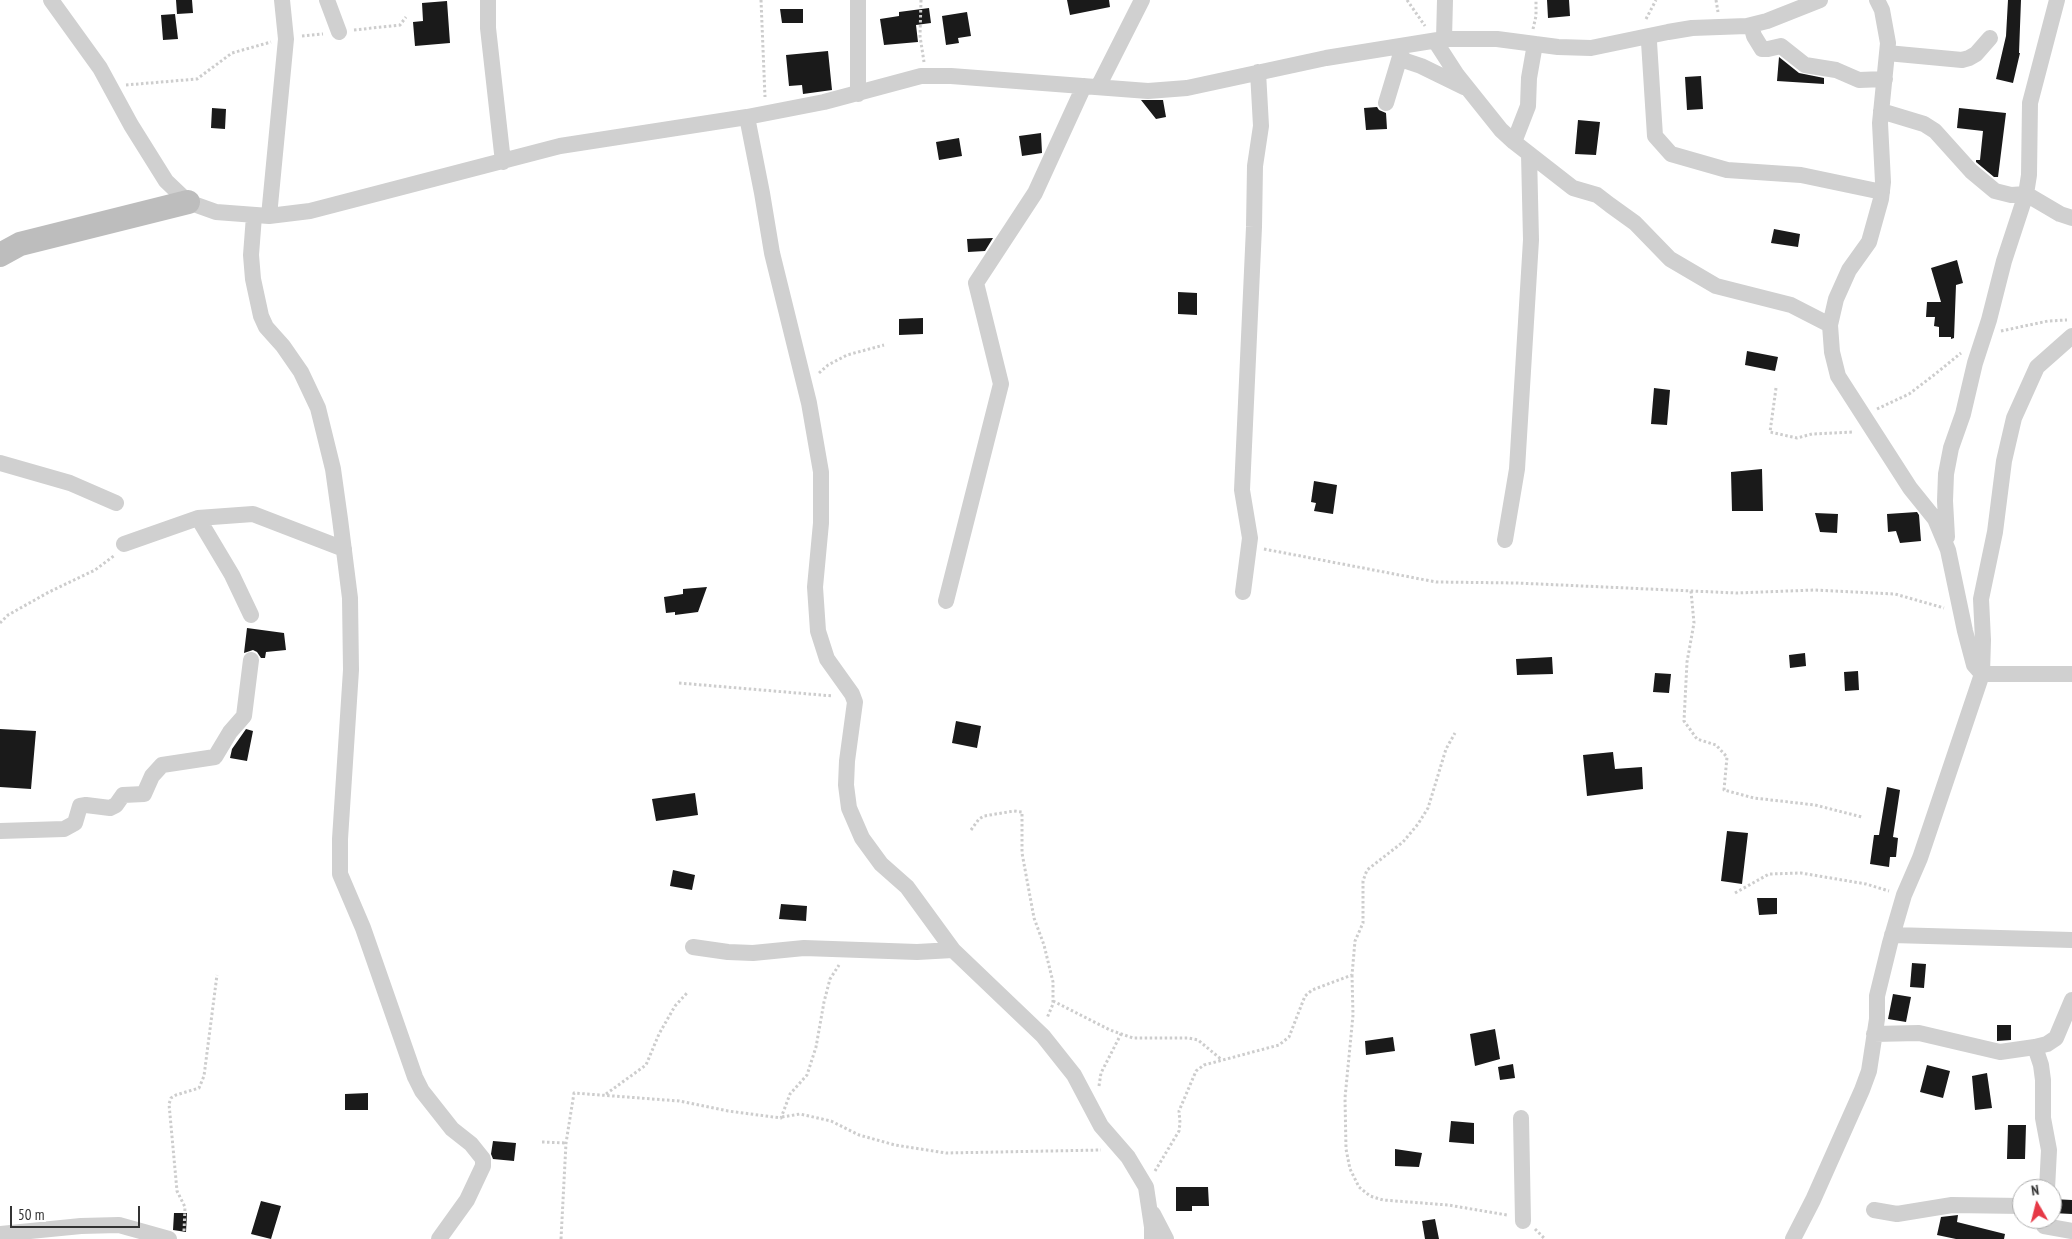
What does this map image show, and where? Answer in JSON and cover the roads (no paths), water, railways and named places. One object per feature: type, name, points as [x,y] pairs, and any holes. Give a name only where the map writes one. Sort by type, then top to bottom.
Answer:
[{"type":"street","points":[[50,0],[100,68],[131,125],[166,181],[188,202],[216,212],[261,216],[310,211],[560,146],[747,117],[858,94],[893,83],[928,76],[951,76],[1148,91],[1187,88],[1326,58],[1402,52],[1439,40],[1497,39],[1558,47],[1592,48],[1668,32],[1750,25],[1767,21],[1820,0]]},
{"type":"street","points":[[282,0],[286,39],[261,216],[251,255],[253,279],[261,316],[266,327],[283,346],[301,372],[318,408],[332,469],[344,549],[350,598],[351,670],[340,839],[340,874],[364,928],[414,1077],[422,1091],[452,1129],[484,1159],[483,1166],[467,1200],[439,1239]]},
{"type":"street","points":[[327,0],[339,32]]},
{"type":"street","points":[[488,0],[488,28],[503,162]]},
{"type":"street","points":[[858,0],[858,94]]},
{"type":"street","points":[[946,602],[1001,384],[976,283],[1035,193],[1091,86],[1142,0]]},
{"type":"street","points":[[1445,0],[1439,40],[1457,75],[1514,142],[1573,188],[1597,195],[1635,223],[1670,259],[1716,286],[1791,305],[1830,325]]},
{"type":"street","points":[[1877,0],[1885,24],[1887,53],[1881,111],[1882,192],[1869,242],[1849,270],[1836,299],[1830,325],[1832,352],[1838,376],[1910,488],[1935,519],[1948,550]]},
{"type":"street","points":[[2057,0],[2030,103],[2029,175],[2026,194],[2004,261],[1989,320],[1975,363],[1963,414],[1951,448],[1946,474],[1945,501],[1948,550],[1974,665],[1982,674],[2072,674]]},
{"type":"street","points":[[1750,25],[1754,36],[1762,48],[1768,50],[1781,46],[1805,65],[1836,70],[1859,80],[1885,79]]},
{"type":"street","points":[[1887,53],[1962,60],[1976,54],[1990,38]]},
{"type":"street","points":[[1649,42],[1656,136],[1671,154],[1727,170],[1802,175],[1882,192]]},
{"type":"street","points":[[1514,142],[1528,106],[1529,78],[1534,44]]},
{"type":"street","points":[[1402,52],[1421,66],[1469,90]]},
{"type":"street","points":[[1386,102],[1402,52]]},
{"type":"street","points":[[1243,592],[1250,538],[1242,490],[1255,166],[1261,126],[1258,72]]},
{"type":"street","points":[[1881,111],[1924,124],[1935,131],[1971,171],[1995,191],[2011,195],[2026,194],[2060,214],[2072,218]]},
{"type":"street","points":[[747,117],[772,253],[817,444],[821,482],[821,523],[815,586],[818,631],[827,659],[854,698],[856,708],[847,761],[846,785],[848,808],[862,838],[881,864],[907,887],[953,950],[1036,1029],[1074,1075],[1097,1118],[1128,1157],[1147,1190],[1152,1239]]},
{"type":"street","points":[[1504,540],[1516,469],[1531,240],[1530,154]]},
{"type":"street","points":[[0,255],[20,244],[188,202]]},
{"type":"street","points":[[1793,1239],[1869,1071],[1877,996],[1892,936],[1904,895],[1920,858],[1982,674],[1984,640],[1981,599],[1994,532],[2004,461],[2014,418],[2037,367],[2072,336]]},
{"type":"street","points":[[0,463],[70,483],[116,503]]},
{"type":"street","points":[[124,544],[198,518],[253,514],[344,549]]},
{"type":"street","points":[[198,518],[232,576],[251,615]]},
{"type":"street","points":[[0,831],[64,829],[76,823],[80,806],[110,808],[116,805],[123,795],[144,794],[152,776],[162,765],[215,757],[230,732],[244,716],[251,660]]},
{"type":"street","points":[[1892,936],[2072,940]]},
{"type":"street","points":[[694,947],[728,952],[753,953],[804,948],[917,952],[953,950]]},
{"type":"street","points":[[1874,1034],[1919,1033],[2000,1052],[2035,1048],[2047,1044],[2056,1038],[2072,1000]]},
{"type":"street","points":[[2035,1048],[2041,1065],[2043,1080],[2044,1118],[2049,1150],[2048,1179]]},
{"type":"street","points":[[1521,1118],[1523,1221]]},
{"type":"street","points":[[1874,1210],[1897,1214],[1952,1205],[2012,1206]]},
{"type":"street","points":[[1150,1208],[1166,1239]]},
{"type":"street","points":[[0,1234],[81,1226],[119,1225],[169,1239]]},
{"type":"street","points":[[2058,1229],[2072,1230]]}]
